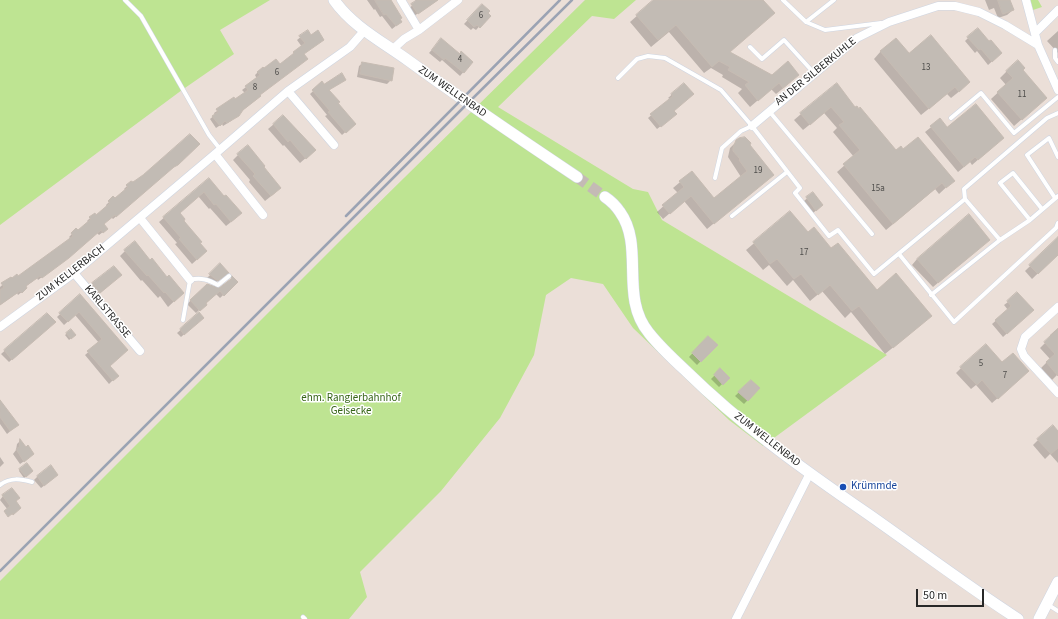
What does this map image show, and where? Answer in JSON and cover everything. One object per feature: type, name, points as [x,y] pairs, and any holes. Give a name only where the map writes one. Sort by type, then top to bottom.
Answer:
[{"type":"main road","name":"ZUM WELLENBAD","points":[[334,0],[364,31],[475,109],[577,177]]},
{"type":"main road","name":"ZUM WELLENBAD","points":[[605,196],[621,213],[628,229],[635,306],[642,323],[649,333],[727,409],[772,446],[1018,619]]},
{"type":"main road","points":[[1039,619],[1058,582]]},
{"type":"street","points":[[401,0],[419,30]]},
{"type":"street","points":[[392,50],[404,39],[419,30],[458,0]]},
{"type":"street","points":[[1026,0],[1036,32],[1038,45],[1058,90]]},
{"type":"street","name":"AN DER SILBERKUHLE","points":[[752,126],[857,38],[889,22],[938,6],[955,6],[979,12],[1005,25],[1038,45]]},
{"type":"street","points":[[1036,32],[1058,10]]},
{"type":"street","name":"ZUM KELLERBACH","points":[[0,327],[74,273],[288,91],[350,48],[364,31]]},
{"type":"street","points":[[288,91],[334,145]]},
{"type":"street","points":[[217,152],[263,215]]},
{"type":"street","points":[[140,218],[190,280]]},
{"type":"street","name":"KARLSTRASSE","points":[[74,273],[140,351]]},
{"type":"street","points":[[1058,307],[1025,337],[1021,349],[1024,356],[1058,393]]},
{"type":"street","points":[[736,619],[810,473]]},
{"type":"lane","points":[[125,0],[141,16],[217,152]]},
{"type":"lane","points":[[783,0],[806,22],[825,30],[889,22]]},
{"type":"lane","points":[[806,22],[834,0]]},
{"type":"lane","points":[[750,47],[762,59],[784,40],[814,74]]},
{"type":"lane","points":[[1055,50],[1055,58],[1058,62]]},
{"type":"lane","points":[[618,78],[638,59],[648,56],[665,58],[721,90],[752,126],[800,188],[795,193],[829,236],[838,230],[874,274],[965,199]]},
{"type":"lane","points":[[951,118],[981,93],[1014,133],[1058,97]]},
{"type":"lane","points":[[769,111],[872,234]]},
{"type":"lane","points":[[1000,240],[965,199],[964,189],[1047,118],[1058,113]]},
{"type":"lane","points":[[715,178],[722,148],[741,131],[752,126]]},
{"type":"lane","points":[[931,295],[1000,240],[1030,220],[1057,197],[1027,155],[1049,138],[1058,158]]},
{"type":"lane","points":[[732,216],[787,172]]},
{"type":"lane","points":[[1030,220],[1000,183],[1013,173],[1042,209]]},
{"type":"lane","points":[[899,254],[954,322],[1056,228],[1058,223]]},
{"type":"lane","points":[[183,320],[190,280],[198,278],[218,285],[229,276]]},
{"type":"lane","points":[[0,484],[6,480],[20,479],[32,482]]},
{"type":"lane","points":[[1047,604],[1058,611]]},
{"type":"green space","points":[[0,0],[270,0],[220,30],[234,54],[182,90],[0,225]]},
{"type":"green space","name":"ehm. Rangierbahnhof Geisecke","points":[[585,0],[636,0],[614,19],[592,16],[498,107],[633,189],[648,192],[662,220],[887,355],[763,446],[729,420],[633,328],[603,284],[571,278],[546,295],[534,355],[500,418],[441,491],[360,572],[367,597],[349,619],[0,619],[0,581],[345,236]]},
{"type":"green space","points":[[1030,0],[1038,0],[1042,7],[1033,10]]},
{"type":"building","points":[[375,0],[391,0],[402,18],[400,19],[402,22],[396,26],[386,14],[384,15]]},
{"type":"building","points":[[417,0],[438,0],[418,14],[411,4]]},
{"type":"building","points":[[653,0],[763,0],[775,13],[730,52],[772,75],[788,61],[799,75],[783,88],[779,83],[758,101],[745,85],[749,82],[728,70],[730,67],[719,61],[712,67],[676,25],[658,40],[636,15]]},
{"type":"building","points":[[998,0],[1010,0],[1014,10],[1003,14]]},
{"type":"building","points":[[482,4],[490,11],[488,13],[491,16],[480,28],[477,25],[474,27],[467,20]]},
{"type":"building","points":[[978,28],[1002,53],[992,62],[981,49],[979,50],[967,37]]},
{"type":"building","points":[[308,30],[311,35],[318,30],[324,40],[304,54],[308,59],[260,95],[261,96],[243,110],[239,116],[227,123],[225,121],[220,126],[212,116],[218,112],[216,109],[248,90],[245,86],[260,75],[257,72],[263,67],[264,68],[276,59],[280,64],[294,53],[293,52],[305,43],[299,36]]},
{"type":"building","points":[[931,35],[970,82],[959,92],[955,87],[929,109],[880,51],[896,38],[909,53]]},
{"type":"building","points":[[441,38],[460,54],[461,51],[473,62],[464,73],[432,50]]},
{"type":"building","points":[[1018,60],[1025,68],[1023,70],[1047,98],[1022,120],[997,92],[1013,78],[1006,71]]},
{"type":"building","points":[[362,62],[394,68],[392,81],[360,74]]},
{"type":"building","points":[[342,73],[346,80],[329,90],[356,124],[346,133],[312,90],[322,81],[324,84]]},
{"type":"building","points":[[684,83],[694,94],[674,111],[677,114],[661,127],[650,114],[673,96],[671,94]]},
{"type":"building","points":[[837,83],[855,107],[857,106],[859,109],[860,107],[896,150],[901,146],[903,149],[918,137],[955,181],[946,188],[942,183],[893,224],[843,164],[860,150],[839,125],[844,122],[831,107],[810,125],[800,113]]},
{"type":"building","points":[[976,104],[1004,138],[978,160],[975,157],[964,167],[930,126],[940,118],[947,127]]},
{"type":"building","points":[[283,115],[316,150],[306,159],[290,140],[288,142],[273,124]]},
{"type":"building","points":[[190,134],[200,144],[178,165],[116,217],[115,215],[104,224],[108,229],[103,233],[101,230],[69,258],[42,278],[40,276],[26,286],[27,288],[22,293],[20,291],[0,305],[0,290],[4,287],[1,283],[17,274],[18,276],[73,236],[71,233],[76,228],[78,230],[91,219],[89,217],[95,213],[96,215],[110,203],[108,201],[113,196],[115,198],[128,187],[126,185],[143,175]]},
{"type":"building","points":[[745,137],[774,175],[714,224],[691,196],[670,214],[662,205],[684,187],[679,181],[692,171],[714,198],[747,171],[733,151],[736,140]]},
{"type":"building","points":[[248,145],[281,188],[271,196],[253,176],[255,174],[237,154]]},
{"type":"building","points":[[209,178],[224,196],[226,195],[242,213],[231,222],[216,204],[214,205],[204,192],[180,213],[185,219],[184,221],[202,242],[200,243],[207,251],[197,260],[163,217]]},
{"type":"building","points":[[813,192],[823,205],[816,211],[806,197]]},
{"type":"building","points":[[790,211],[808,232],[814,227],[831,248],[838,243],[877,290],[896,273],[932,316],[893,348],[859,306],[852,311],[830,285],[818,295],[801,274],[794,279],[777,259],[770,264],[753,242]]},
{"type":"building","points":[[969,214],[990,240],[938,283],[917,259]]},
{"type":"building","points":[[1058,237],[1058,255],[1038,274],[1029,265]]},
{"type":"building","points":[[135,241],[150,260],[152,258],[167,277],[169,275],[184,293],[174,302],[148,275],[147,276],[124,250]]},
{"type":"building","points":[[220,263],[229,273],[218,281],[209,274]]},
{"type":"building","points":[[114,266],[122,275],[100,293],[92,283]]},
{"type":"building","points":[[232,276],[238,282],[224,296],[220,291],[206,303],[207,305],[200,311],[190,300],[207,284],[219,288],[231,279]]},
{"type":"building","points":[[1017,292],[1034,310],[1007,334],[995,320],[1011,306],[1007,301]]},
{"type":"building","points":[[80,294],[128,350],[110,366],[119,376],[113,381],[87,351],[102,339],[79,312],[68,322],[59,313]]},
{"type":"building","points":[[199,312],[204,318],[184,335],[180,329]]},
{"type":"building","points":[[47,313],[56,322],[12,360],[4,350]]},
{"type":"building","points":[[71,329],[76,335],[71,339],[66,333]]},
{"type":"building","points":[[1058,329],[1058,376],[1046,362],[1055,354],[1044,342]]},
{"type":"building","points":[[708,336],[718,345],[701,362],[692,353]]},
{"type":"building","points":[[986,344],[1002,362],[1013,353],[1029,371],[998,399],[982,380],[977,385],[960,367]]},
{"type":"building","points":[[720,368],[730,378],[723,385],[714,375]]},
{"type":"building","points":[[751,380],[760,388],[748,401],[738,392]]},
{"type":"building","points":[[0,400],[19,425],[10,431],[0,417]]},
{"type":"building","points":[[1053,425],[1058,431],[1058,448],[1051,454],[1037,439]]},
{"type":"building","points":[[20,439],[26,447],[28,445],[34,454],[24,462],[16,449],[19,447]]},
{"type":"building","points":[[27,463],[33,471],[26,477],[19,469]]},
{"type":"building","points":[[51,465],[58,475],[44,486],[37,476]]},
{"type":"building","points":[[12,488],[20,498],[16,501],[21,508],[13,515],[13,513],[8,517],[4,511],[10,506],[2,495]]},
{"type":"tunnel","points":[[577,177],[605,197]]},
{"type":"railway","points":[[346,216],[560,0]]},
{"type":"railway","points":[[0,571],[572,0]]},
{"type":"place","name":"Krümmde","points":[[843,487]]}]
